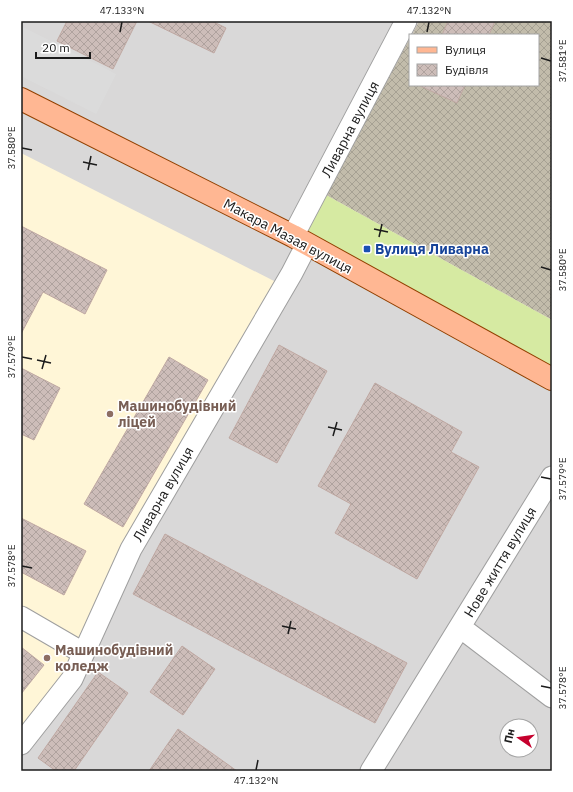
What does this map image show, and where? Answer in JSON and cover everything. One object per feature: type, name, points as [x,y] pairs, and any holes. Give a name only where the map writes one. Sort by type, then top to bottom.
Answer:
[{"type":"main road","name":"Макара Мазая вулиця","points":[[21,99],[300,240],[552,379]]},
{"type":"street","name":"Ливарна вулиця","points":[[21,744],[72,679],[131,550],[288,280],[300,240],[406,21]]},
{"type":"street","name":"Нове життя вулиця","points":[[371,771],[552,476]]},
{"type":"street","points":[[21,617],[83,653]]},
{"type":"street","name":"Нове життя вулиця","points":[[460,627],[552,697]]},
{"type":"shaded area","points":[[21,21],[419,21],[412,34],[409,34],[409,40],[304,236],[21,93]]},
{"type":"shaded area","points":[[419,21],[552,21],[552,320],[326,195],[409,40],[409,86],[539,86],[539,34],[412,34]]},
{"type":"shaded area","points":[[21,26],[116,74],[96,114],[21,76]]},
{"type":"shaded area","points":[[21,105],[290,241],[552,386],[552,771],[21,771]]},
{"type":"shaded area","name":"Машинобудівний ліцей","points":[[21,153],[276,282],[65,675],[21,731]]},
{"type":"green space","points":[[326,195],[552,320],[552,373],[304,236]]},
{"type":"building","points":[[67,21],[137,21],[113,69],[57,41]]},
{"type":"building","points":[[148,21],[212,21],[226,28],[214,53]]},
{"type":"building","points":[[448,21],[495,21],[489,34],[442,34]]},
{"type":"building","points":[[420,86],[465,86],[457,103]]},
{"type":"building","points":[[21,226],[107,270],[85,314],[43,292],[21,334]]},
{"type":"building","points":[[279,345],[327,371],[277,463],[229,438]]},
{"type":"building","points":[[169,357],[208,380],[123,527],[84,504]]},
{"type":"building","points":[[21,368],[60,388],[34,440],[21,434]]},
{"type":"building","points":[[375,383],[462,432],[451,452],[479,467],[417,579],[335,533],[351,504],[318,486]]},
{"type":"building","points":[[21,518],[86,551],[64,595],[21,572]]},
{"type":"building","points":[[165,534],[407,663],[375,723],[133,594]]},
{"type":"building","points":[[182,646],[215,669],[183,715],[150,692]]},
{"type":"building","points":[[21,647],[44,665],[21,694]]},
{"type":"building","points":[[98,672],[128,693],[74,771],[56,771],[38,758]]},
{"type":"building","points":[[178,729],[237,771],[149,771]]},
{"type":"place","name":"Вулиця Ливарна","points":[[367,249]]},
{"type":"place","name":"Машинобудівний ліцей","points":[[110,414]]},
{"type":"place","name":"Машинобудівний коледж","points":[[47,658]]}]
